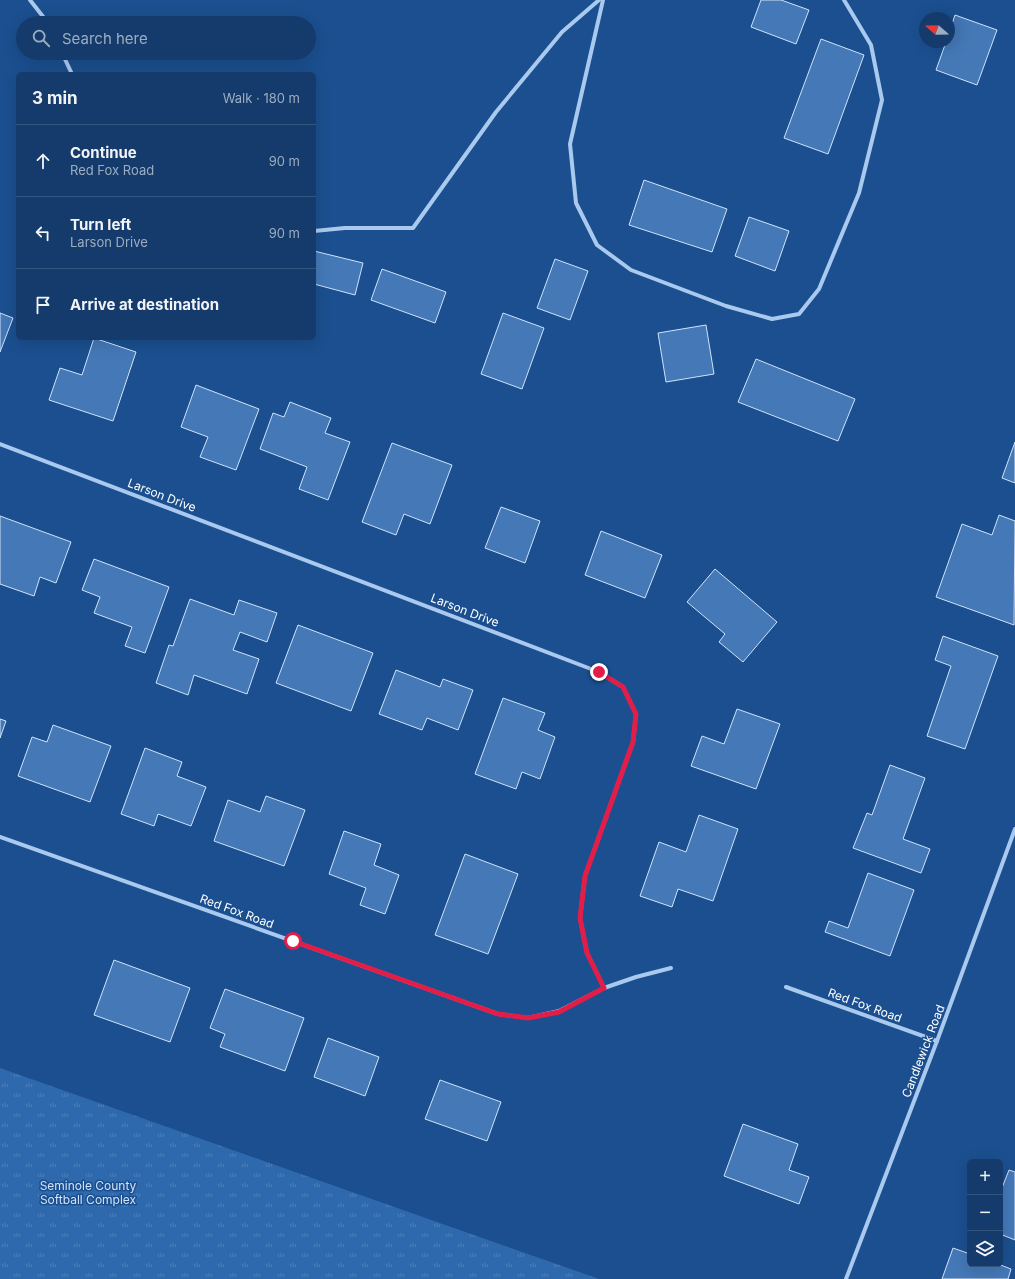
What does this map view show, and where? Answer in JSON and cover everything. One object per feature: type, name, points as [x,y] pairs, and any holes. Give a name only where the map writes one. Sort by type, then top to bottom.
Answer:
[{"type":"street","points":[[30,0],[43,16]]},
{"type":"street","points":[[316,231],[345,228],[413,228],[496,112],[562,32],[599,0]]},
{"type":"street","points":[[603,0],[570,144],[576,203],[597,245],[631,270],[726,306],[772,319],[799,314],[819,289],[859,193],[882,100],[871,45],[844,0]]},
{"type":"street","points":[[65,60],[71,72]]},
{"type":"street","name":"Larson Drive","points":[[0,444],[599,672],[623,687],[636,714],[633,742],[585,876],[580,918],[587,953],[604,988]]},
{"type":"street","name":"Candlewick Road","points":[[846,1279],[937,1041],[1015,829]]},
{"type":"street","name":"Red Fox Road","points":[[0,837],[498,1014],[528,1018],[559,1012],[604,988],[636,977],[671,968]]},
{"type":"street","name":"Red Fox Road","points":[[786,987],[937,1041]]},
{"type":"green space","name":"Seminole County Softball Complex","points":[[0,1068],[599,1279],[0,1279]]},
{"type":"building","points":[[761,0],[781,0],[809,10],[796,44],[751,27]]},
{"type":"building","points":[[955,15],[997,30],[977,85],[936,70],[944,48],[955,48]]},
{"type":"building","points":[[821,39],[864,55],[828,154],[784,138]]},
{"type":"building","points":[[644,180],[727,209],[712,252],[629,225]]},
{"type":"building","points":[[749,217],[789,231],[775,271],[735,256]]},
{"type":"building","points":[[316,251],[363,263],[355,295],[316,285]]},
{"type":"building","points":[[555,259],[588,271],[570,320],[537,308]]},
{"type":"building","points":[[382,269],[446,292],[435,323],[371,300]]},
{"type":"building","points":[[0,313],[13,318],[0,352]]},
{"type":"building","points":[[503,313],[544,328],[522,389],[481,374]]},
{"type":"building","points":[[706,325],[714,374],[666,382],[658,333]]},
{"type":"building","points":[[93,340],[100,340],[136,352],[113,421],[49,400],[60,368],[82,375]]},
{"type":"building","points":[[756,359],[855,399],[838,441],[738,402]]},
{"type":"building","points":[[196,385],[259,409],[236,470],[200,457],[208,437],[181,427]]},
{"type":"building","points":[[290,402],[331,418],[325,433],[350,442],[328,500],[299,489],[307,467],[260,449],[273,413],[284,417]]},
{"type":"building","points":[[1015,442],[1015,483],[1002,478]]},
{"type":"building","points":[[392,443],[452,465],[430,524],[404,514],[396,535],[362,522]]},
{"type":"building","points":[[501,507],[540,521],[525,563],[485,548]]},
{"type":"building","points":[[999,515],[1015,521],[1014,625],[936,597],[962,524],[992,535]]},
{"type":"building","points":[[0,516],[71,542],[56,583],[40,577],[34,596],[0,584]]},
{"type":"building","points":[[601,531],[662,555],[645,598],[585,575]]},
{"type":"building","points":[[94,559],[169,587],[145,653],[125,646],[132,627],[94,613],[100,597],[82,590]]},
{"type":"building","points":[[715,569],[777,622],[743,662],[719,642],[725,634],[687,602]]},
{"type":"building","points":[[190,599],[234,615],[239,600],[277,613],[267,642],[240,632],[233,650],[259,659],[247,694],[194,675],[188,695],[156,683],[169,645],[173,646]]},
{"type":"building","points":[[298,625],[373,653],[351,711],[276,683]]},
{"type":"building","points":[[943,636],[998,656],[965,749],[927,736],[951,666],[935,660]]},
{"type":"building","points":[[396,670],[440,687],[443,679],[473,690],[458,730],[427,718],[422,730],[379,714]]},
{"type":"building","points":[[503,698],[545,713],[538,730],[555,737],[540,779],[522,772],[516,789],[475,774]]},
{"type":"building","points":[[737,709],[780,724],[756,789],[691,766],[702,736],[724,744]]},
{"type":"building","points":[[0,719],[6,721],[0,738]]},
{"type":"building","points":[[53,725],[111,746],[90,802],[18,776],[32,737],[47,742]]},
{"type":"building","points":[[145,748],[182,762],[177,776],[206,787],[191,826],[158,814],[154,826],[121,814]]},
{"type":"building","points":[[890,765],[925,778],[903,839],[930,849],[921,873],[853,848],[867,813],[872,815]]},
{"type":"building","points":[[266,796],[305,810],[284,866],[214,841],[228,800],[260,812]]},
{"type":"building","points":[[699,815],[738,829],[713,901],[678,889],[672,907],[640,896],[659,842],[686,852]]},
{"type":"building","points":[[344,831],[381,844],[374,865],[399,875],[385,914],[360,905],[366,888],[329,874]]},
{"type":"building","points":[[465,854],[518,874],[488,954],[435,935]]},
{"type":"building","points":[[868,873],[914,890],[890,956],[825,932],[829,921],[848,928]]},
{"type":"building","points":[[114,960],[190,988],[170,1042],[94,1015]]},
{"type":"building","points":[[225,989],[304,1018],[285,1071],[220,1047],[225,1034],[210,1028]]},
{"type":"building","points":[[328,1038],[379,1057],[365,1096],[314,1077]]},
{"type":"building","points":[[440,1080],[501,1102],[487,1141],[425,1119]]},
{"type":"building","points":[[743,1124],[798,1144],[789,1170],[809,1177],[799,1204],[724,1176]]},
{"type":"building","points":[[1009,1170],[1015,1172],[1015,1240],[1003,1235],[1003,1185]]},
{"type":"building","points":[[953,1248],[967,1253],[967,1267],[1003,1266],[1011,1269],[1008,1279],[942,1279]]},
{"type":"route","points":[[293,941],[498,1014],[528,1018],[559,1012],[604,988],[587,953],[580,918],[585,876],[633,742],[636,714],[623,687],[599,672]]}]
